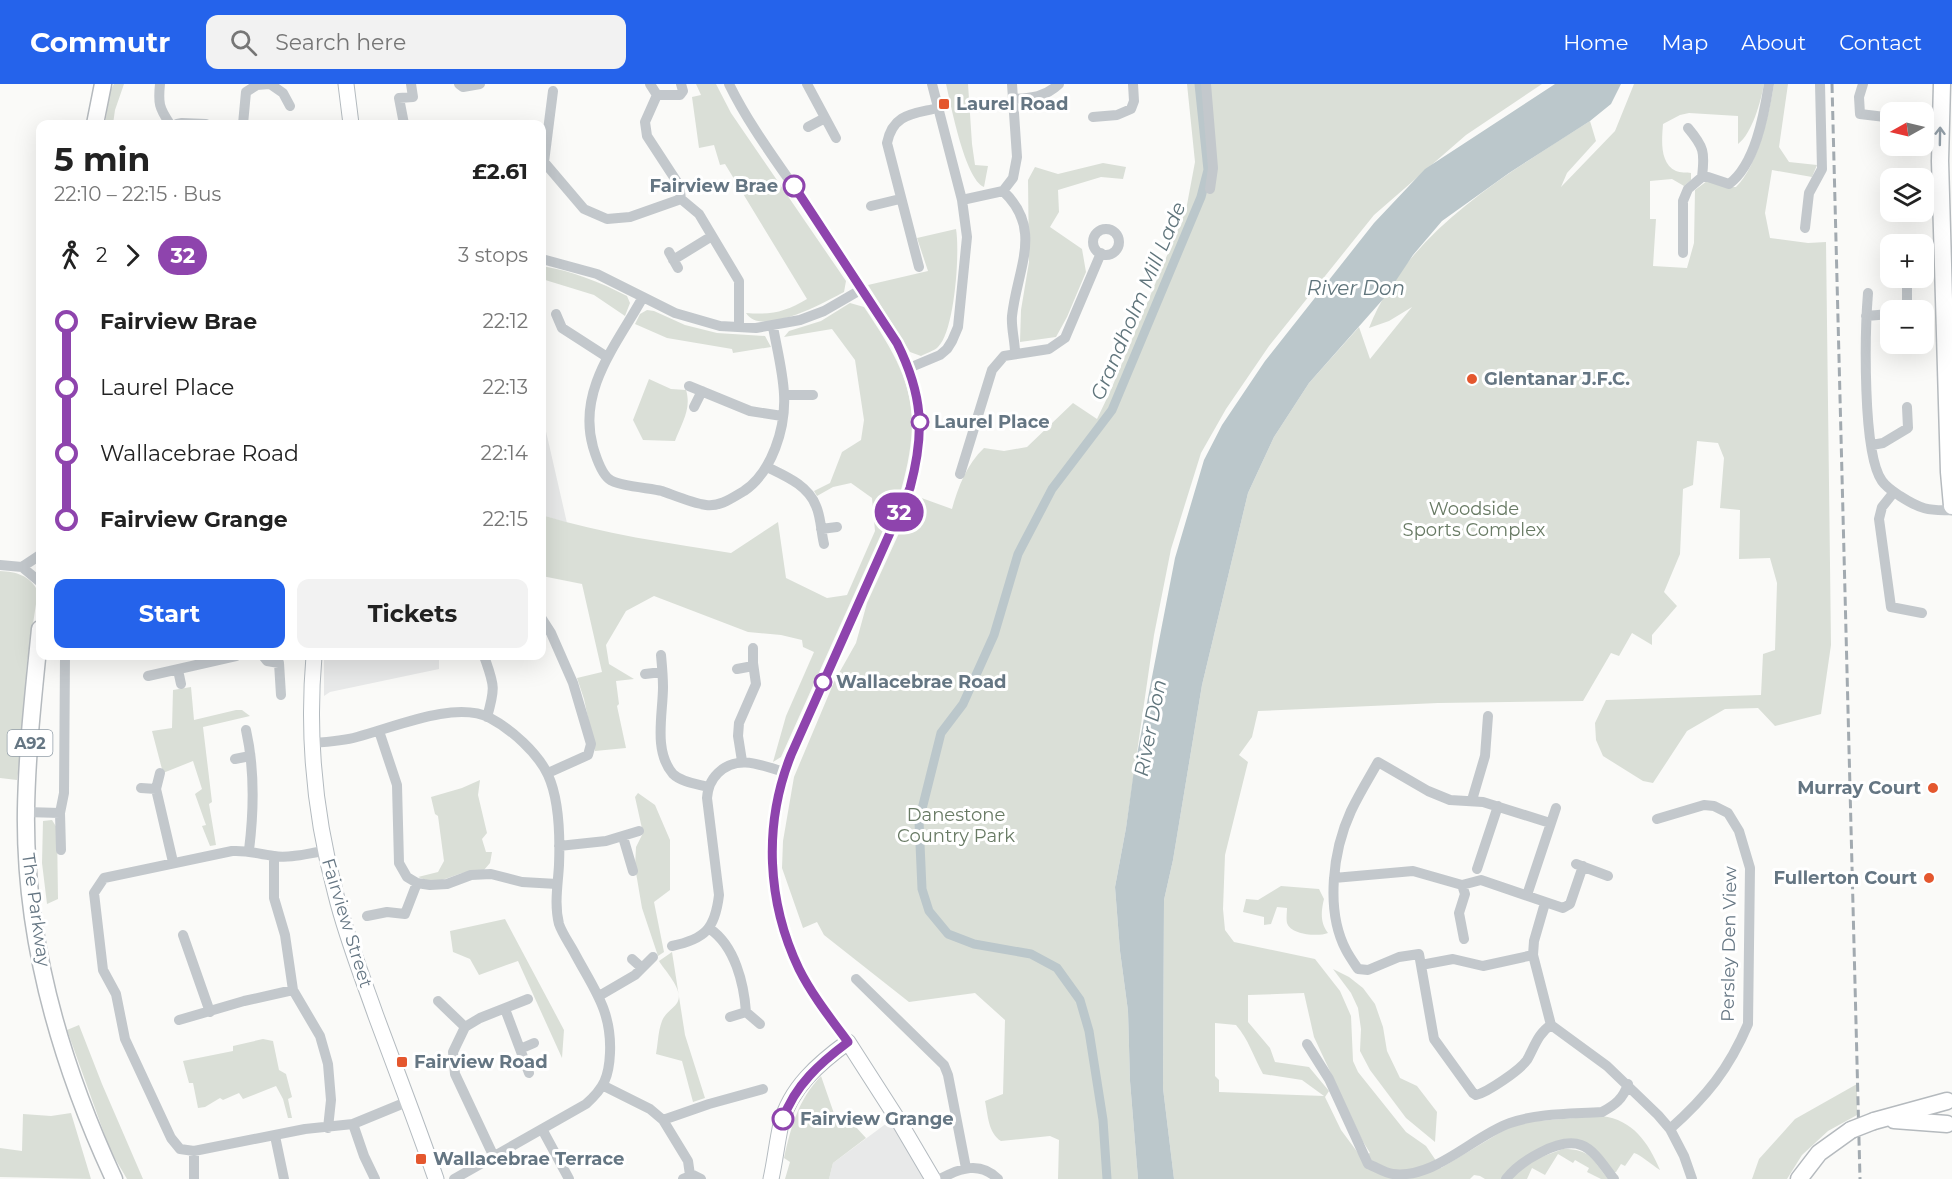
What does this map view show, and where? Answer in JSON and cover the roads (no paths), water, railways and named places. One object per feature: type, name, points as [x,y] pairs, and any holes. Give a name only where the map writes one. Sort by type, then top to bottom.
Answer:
[{"type":"main road","points":[[94,84],[96,116]]},
{"type":"main road","points":[[96,116],[103,84]]},
{"type":"main road","points":[[1942,84],[1946,188],[1949,472],[1952,508]]},
{"type":"main road","name":"The Parkway","points":[[37,660],[28,760],[26,812],[32,897],[39,950],[48,992],[75,1086],[114,1179]]},
{"type":"main road","points":[[1880,1120],[1950,1130],[1944,1112],[1950,1098]]},
{"type":"main road","points":[[1799,1179],[1819,1153],[1851,1130],[1950,1098]]},
{"type":"street","points":[[160,84],[158,101],[160,110],[167,120]]},
{"type":"street","points":[[243,120],[246,92],[257,85],[268,84],[284,93],[290,106]]},
{"type":"street","points":[[346,84],[350,120]]},
{"type":"street","points":[[403,120],[399,98],[413,97],[411,84]]},
{"type":"street","points":[[459,84],[463,87],[480,84]]},
{"type":"street","points":[[650,84],[657,95]]},
{"type":"street","points":[[657,95],[681,95],[683,91],[681,84]]},
{"type":"street","points":[[729,84],[743,112],[897,343],[917,392],[920,434],[910,488],[784,772],[773,821],[772,867],[781,918],[800,970],[900,1123],[933,1179]]},
{"type":"street","points":[[807,84],[836,138]]},
{"type":"street","points":[[909,368],[940,355],[947,349],[958,327],[967,237],[962,201],[932,84]]},
{"type":"street","points":[[962,201],[1003,191],[1013,178],[1017,157],[1012,84]]},
{"type":"street","points":[[1013,99],[1042,95],[1059,84]]},
{"type":"street","points":[[1093,117],[1117,115],[1131,109],[1134,101],[1133,84]]},
{"type":"street","points":[[1206,84],[1213,168],[1210,189]]},
{"type":"street","points":[[1683,253],[1683,201],[1688,189],[1702,177],[1729,184],[1738,177],[1746,166],[1766,104],[1769,84]]},
{"type":"street","points":[[1805,228],[1809,193],[1822,169],[1820,84]]},
{"type":"street","points":[[1863,84],[1859,97],[1860,114],[1880,116]]},
{"type":"street","points":[[546,141],[553,91]]},
{"type":"street","points":[[657,95],[645,122],[647,136],[679,185],[681,199],[699,214],[739,281],[739,327]]},
{"type":"street","points":[[919,267],[887,143],[889,133],[900,118],[938,108]]},
{"type":"street","points":[[808,127],[825,118]]},
{"type":"street","points":[[1688,128],[1701,143],[1704,159],[1702,177]]},
{"type":"street","points":[[546,166],[584,209],[607,219],[630,217],[681,199]]},
{"type":"street","points":[[1003,191],[1022,215],[1026,230],[1026,246],[1012,317],[1015,353]]},
{"type":"street","points":[[871,206],[900,199]]},
{"type":"street","points":[[674,260],[711,236]]},
{"type":"street","points":[[960,474],[975,448],[986,385],[992,370],[1004,356],[1049,349],[1065,338],[1101,253]]},
{"type":"street","points":[[546,260],[597,274],[675,313],[705,323],[739,327],[773,327],[800,320],[824,311],[861,289]]},
{"type":"street","points":[[1868,293],[1865,356],[1872,445],[1881,479],[1894,492],[1918,507],[1936,510],[1952,508]]},
{"type":"street","points":[[643,297],[596,381],[590,407],[590,426],[596,458],[609,479],[619,484],[647,487],[706,505],[719,504],[731,499],[756,483],[767,467],[778,439],[784,395],[773,327]]},
{"type":"street","points":[[556,314],[562,328],[608,357]]},
{"type":"street","points":[[1866,316],[1880,315]]},
{"type":"street","points":[[689,386],[750,411],[782,416]]},
{"type":"street","points":[[694,407],[702,392]]},
{"type":"street","points":[[784,395],[813,395]]},
{"type":"street","points":[[1872,445],[1883,443],[1908,428],[1907,407]]},
{"type":"street","points":[[767,467],[792,480],[805,490],[816,506],[824,544]]},
{"type":"street","points":[[1894,492],[1882,507],[1879,519],[1891,607],[1922,613]]},
{"type":"street","points":[[821,529],[837,527]]},
{"type":"street","points":[[22,567],[36,558]]},
{"type":"street","points":[[0,565],[22,567],[36,579]]},
{"type":"street","points":[[546,625],[573,683],[591,744],[588,755],[548,773]]},
{"type":"street","points":[[742,761],[738,736],[739,723],[756,684],[753,648]]},
{"type":"street","points":[[661,655],[661,731],[665,762],[674,775],[708,787]]},
{"type":"street","points":[[61,850],[60,813],[64,793],[65,660]]},
{"type":"street","points":[[148,676],[219,660]]},
{"type":"street","points":[[266,660],[279,663],[281,695]]},
{"type":"street","name":"Fairview Street","points":[[314,660],[312,743],[325,851],[349,939],[435,1179]]},
{"type":"street","points":[[485,660],[494,693],[487,717]]},
{"type":"street","points":[[737,669],[753,666]]},
{"type":"street","points":[[178,670],[181,684]]},
{"type":"street","points":[[645,674],[662,672]]},
{"type":"street","points":[[312,743],[355,738],[429,716],[451,713],[487,717],[508,729],[548,773],[554,794],[559,846],[557,911],[560,927],[599,996],[609,1022],[610,1065],[604,1086],[586,1104],[454,1179]]},
{"type":"street","points":[[1472,800],[1485,756],[1488,716]]},
{"type":"street","points":[[246,730],[253,779],[254,811],[249,850]]},
{"type":"street","points":[[379,731],[397,785],[399,863],[407,877],[417,883],[438,886],[471,875],[491,874],[522,882],[557,884]]},
{"type":"street","points":[[235,759],[250,756]]},
{"type":"street","points":[[672,946],[690,942],[710,929],[718,908],[719,895],[707,798],[708,787],[714,777],[723,768],[742,761],[784,772]]},
{"type":"street","points":[[1533,955],[1484,966],[1453,959],[1399,957],[1364,971],[1358,969],[1345,949],[1336,924],[1334,878],[1338,846],[1351,812],[1378,762],[1428,791],[1450,800],[1472,800],[1550,823]]},
{"type":"street","points":[[160,773],[156,789],[173,862]]},
{"type":"street","points":[[141,788],[156,789]]},
{"type":"street","name":"Persley Den View","points":[[1657,819],[1704,805],[1721,809],[1734,820],[1750,868],[1748,1024],[1738,1047],[1720,1076],[1699,1104],[1670,1129]]},
{"type":"street","points":[[1477,869],[1498,806]]},
{"type":"street","points":[[1527,894],[1556,808]]},
{"type":"street","points":[[26,812],[60,813]]},
{"type":"street","points":[[559,846],[606,842],[639,831]]},
{"type":"street","points":[[623,837],[633,871]]},
{"type":"street","points":[[325,851],[285,857],[274,857],[249,850],[232,851],[104,878],[94,893],[104,970],[116,994],[125,1039],[171,1138],[180,1149],[194,1151],[305,1129],[353,1124],[408,1101]]},
{"type":"street","points":[[274,857],[274,898],[285,935],[293,990],[320,1036],[328,1064],[332,1100],[328,1128]]},
{"type":"street","points":[[1334,878],[1413,871],[1462,885],[1481,880],[1527,894],[1560,908],[1567,907],[1579,865],[1608,876]]},
{"type":"street","points":[[368,916],[387,912],[405,914],[417,883]]},
{"type":"street","points":[[1462,885],[1465,894],[1459,914],[1464,939]]},
{"type":"street","points":[[1545,903],[1534,941],[1533,955],[1551,1025],[1582,1046],[1628,1084],[1670,1129],[1684,1156],[1692,1179]]},
{"type":"street","points":[[710,929],[730,951],[745,992],[746,1012],[760,1024]]},
{"type":"street","points":[[183,935],[210,1012]]},
{"type":"street","points":[[599,996],[635,975],[653,957]]},
{"type":"street","points":[[632,959],[642,968]]},
{"type":"street","points":[[1420,959],[1434,1039],[1476,1095],[1521,1067],[1540,1035],[1551,1025]]},
{"type":"street","points":[[856,979],[944,1065],[948,1075],[966,1168]]},
{"type":"street","points":[[179,1020],[243,1001],[293,990]]},
{"type":"street","points":[[494,1157],[455,1074],[453,1052],[465,1027],[480,1018],[528,999]]},
{"type":"street","points":[[438,1001],[465,1027]]},
{"type":"street","points":[[505,1009],[529,1072]]},
{"type":"street","points":[[730,1017],[746,1012]]},
{"type":"street","points":[[771,1179],[782,1122],[788,1105],[799,1087],[821,1062],[848,1042]]},
{"type":"street","points":[[520,1049],[534,1043]]},
{"type":"street","points":[[1307,1044],[1329,1079],[1368,1164],[1381,1174],[1420,1173],[1508,1124],[1523,1119],[1602,1112],[1614,1106],[1624,1096],[1628,1084]]},
{"type":"street","points":[[604,1086],[650,1109],[663,1120],[688,1161],[687,1177],[696,1176],[701,1179]]},
{"type":"street","points":[[663,1120],[763,1089]]},
{"type":"street","points":[[353,1124],[375,1179]]},
{"type":"street","points":[[542,1129],[569,1179]]},
{"type":"street","points":[[275,1136],[284,1179]]},
{"type":"street","points":[[1506,1179],[1524,1161],[1552,1148],[1571,1143],[1590,1150],[1614,1179]]},
{"type":"street","points":[[194,1151],[194,1179]]},
{"type":"street","points":[[940,1179],[954,1171],[966,1168],[980,1168],[999,1179]]},
{"type":"water","name":"River Don","points":[[1555,84],[1621,84],[1611,104],[1590,121],[1509,173],[1442,221],[1413,255],[1385,297],[1309,383],[1274,437],[1248,493],[1202,685],[1173,860],[1164,900],[1163,1088],[1174,1179],[1138,1179],[1130,1081],[1128,1011],[1115,887],[1134,770],[1175,558],[1204,460],[1222,425],[1265,361],[1374,223],[1425,169]]},
{"type":"waterway","name":"Grandholm Mill Lade","points":[[1107,1179],[1103,1120],[1089,1031],[1080,1000],[1057,968],[1031,954],[974,944],[948,934],[929,911],[922,889],[919,821],[941,733],[963,704],[994,635],[1018,554],[1052,489],[1112,410],[1201,197],[1208,170],[1199,84]]},
{"type":"railway","points":[[1832,84],[1860,1179]]},
{"type":"place","name":"Laurel Road","points":[[944,104]]},
{"type":"place","name":"Fairview Brae","points":[[794,186]]},
{"type":"place","name":"Glentanar J.F.C.","points":[[1472,379]]},
{"type":"place","name":"Laurel Place","points":[[920,422]]},
{"type":"place","name":"Wallacebrae Road","points":[[823,682]]},
{"type":"place","name":"Murray Court","points":[[1933,788]]},
{"type":"place","name":"Fullerton Court","points":[[1929,878]]},
{"type":"place","name":"Fairview Road","points":[[402,1062]]},
{"type":"place","name":"Fairview Grange","points":[[783,1119]]},
{"type":"place","name":"Wallacebrae Terrace","points":[[421,1159]]},
{"type":"park label","name":"Woodside Sports Complex","points":[[1474,519]]},
{"type":"park label","name":"Danestone Country Park","points":[[956,825]]}]
